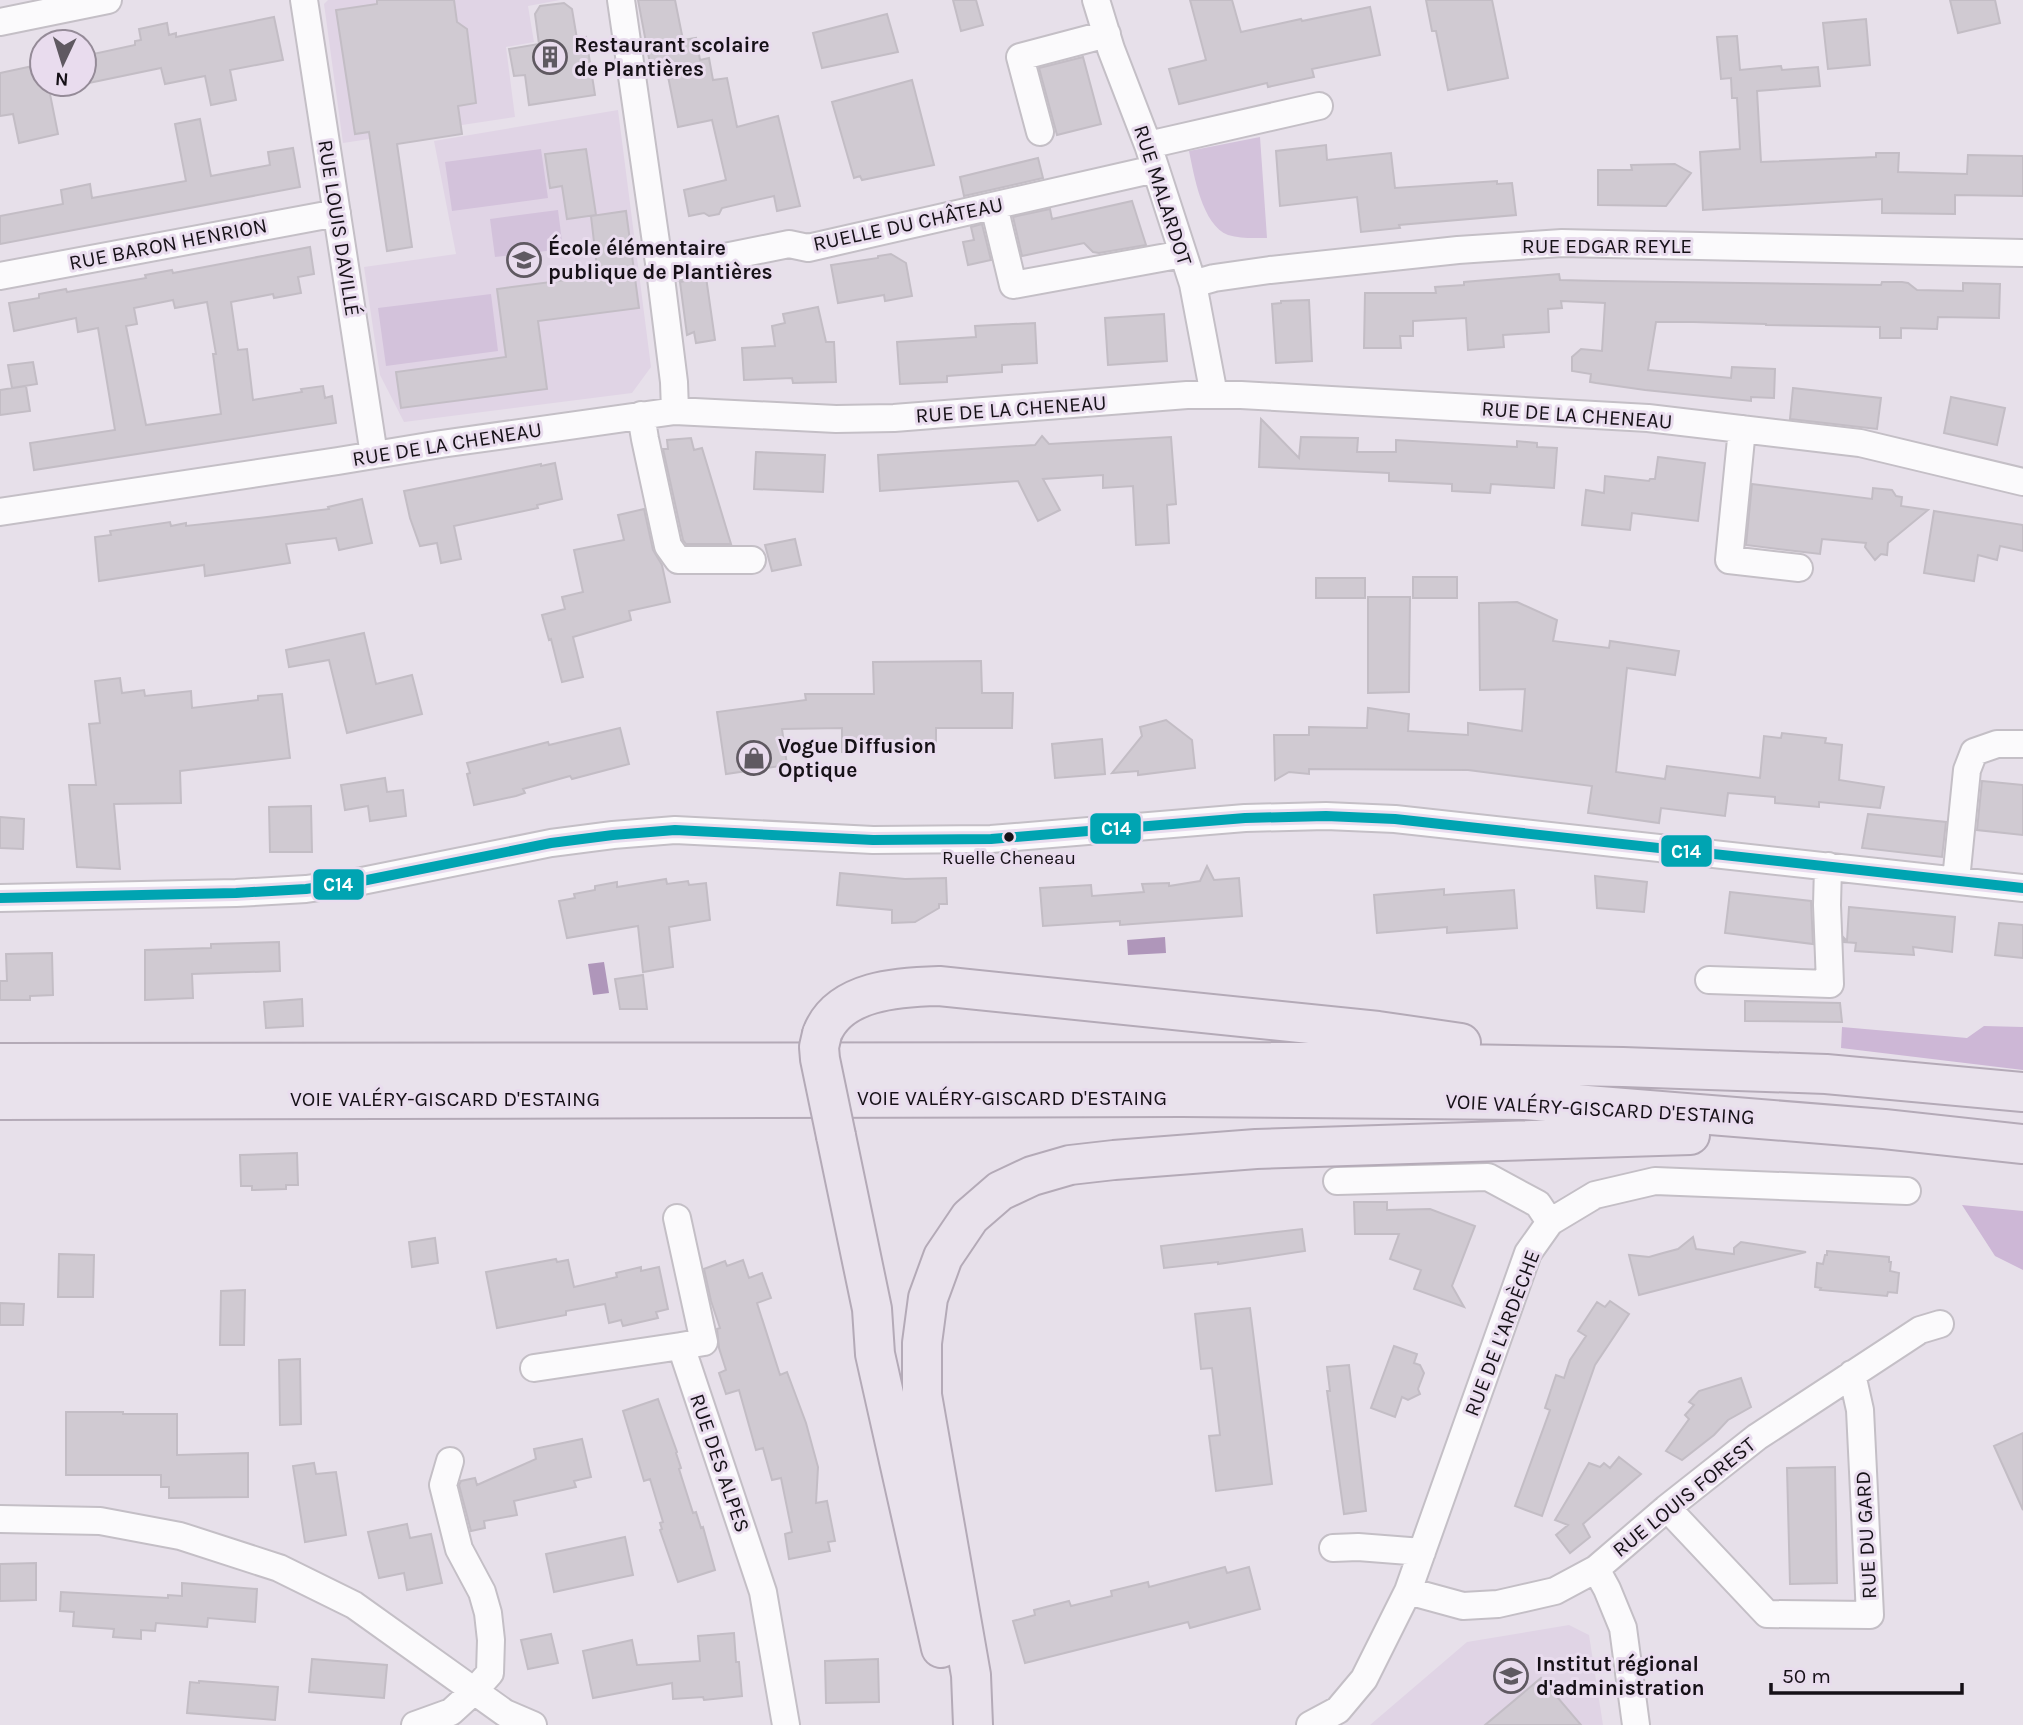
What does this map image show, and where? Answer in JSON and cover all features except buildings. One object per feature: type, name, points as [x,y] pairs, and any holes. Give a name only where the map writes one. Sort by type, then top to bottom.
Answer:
[{"type":"highway","points":[[967,1725],[948,1680],[875,1354],[872,1309],[820,1059],[819,1047],[827,1021],[841,1008],[866,996],[898,988],[939,986],[1378,1031],[1623,1067]]},
{"type":"highway","name":"VOIE VALÉRY-GISCARD D'ESTAING","points":[[0,1063],[1354,1062],[1826,1074],[2023,1092]]},
{"type":"highway","name":"VOIE VALÉRY-GISCARD D'ESTAING","points":[[0,1100],[1182,1097],[1525,1100],[1884,1129],[2023,1144]]},
{"type":"highway","points":[[972,1725],[971,1675],[922,1395],[922,1343],[928,1298],[943,1257],[970,1217],[1000,1191],[1032,1176],[1070,1165],[1243,1150],[1884,1129]]},
{"type":"street","points":[[0,22],[108,0]]},
{"type":"street","name":"RUE LOUIS DAVILLÉ","points":[[304,0],[374,456]]},
{"type":"street","points":[[621,0],[660,270],[675,390],[675,411]]},
{"type":"street","name":"RUE MALARDOT","points":[[1096,0],[1193,284],[1214,395]]},
{"type":"street","points":[[1040,132],[1020,57],[1107,34]]},
{"type":"street","name":"RUELLE DU CHÂTEAU","points":[[660,270],[789,244],[808,248],[994,206],[1319,106]]},
{"type":"street","points":[[994,206],[1013,285],[1183,254]]},
{"type":"street","name":"RUE BARON HENRION","points":[[0,276],[337,213]]},
{"type":"street","name":"RUE EDGAR REYLE","points":[[1193,284],[1214,278],[1270,270],[1458,250],[1562,243],[2023,253]]},
{"type":"street","name":"RUE DE LA CHENEAU","points":[[0,512],[675,411],[836,419],[894,418],[1187,395],[1459,406],[1621,416],[1860,443],[2023,482]]},
{"type":"street","points":[[641,415],[668,546],[677,560],[752,560]]},
{"type":"street","points":[[1742,429],[1729,560],[1799,568]]},
{"type":"street","points":[[1956,880],[1967,770],[1974,752],[1997,744],[2023,744]]},
{"type":"street","points":[[0,898],[306,889],[362,881],[551,843],[675,830],[873,840],[991,839],[1245,818],[1314,817],[1395,820],[2023,888]]},
{"type":"street","points":[[1709,980],[1830,984],[1828,866]]},
{"type":"street","points":[[1338,1181],[1488,1177],[1538,1204],[1550,1222]]},
{"type":"street","name":"RUE DE L'ARDÈCHE","points":[[1310,1725],[1338,1710],[1364,1679],[1408,1591],[1528,1253],[1550,1222],[1595,1195],[1655,1181],[1907,1191]]},
{"type":"street","points":[[534,1368],[704,1342],[677,1218]]},
{"type":"street","name":"RUE LOUIS FOREST","points":[[1408,1591],[1463,1606],[1498,1604],[1555,1591],[1596,1569],[1756,1437],[1920,1330],[1940,1324]]},
{"type":"street","name":"RUE DES ALPES","points":[[681,1346],[763,1592],[786,1725]]},
{"type":"street","name":"RUE DU GARD","points":[[1667,1508],[1767,1614],[1870,1615],[1860,1410],[1852,1374]]},
{"type":"street","points":[[415,1725],[451,1712],[490,1673],[488,1613],[482,1592],[458,1549],[443,1485],[450,1461]]},
{"type":"street","points":[[0,1519],[100,1521],[180,1536],[278,1569],[354,1605],[505,1713],[533,1725]]},
{"type":"street","points":[[1333,1548],[1358,1547],[1422,1552]]},
{"type":"street","points":[[1596,1569],[1623,1628],[1636,1725]]},
{"type":"shaded area","points":[[328,0],[560,0],[528,6],[534,42],[506,47],[515,117],[343,143],[324,4]]},
{"type":"shaded area","name":"École élémentaire publique de Plantières","points":[[618,110],[651,367],[632,393],[404,422],[380,375],[364,267],[456,254],[434,141]]},
{"type":"shaded area","points":[[1260,137],[1267,238],[1228,235],[1219,230],[1206,210],[1189,151]]},
{"type":"shaded area","points":[[541,149],[548,198],[452,211],[445,162]]},
{"type":"shaded area","points":[[558,210],[563,249],[495,257],[490,219]]},
{"type":"shaded area","points":[[491,294],[498,351],[386,366],[378,308]]},
{"type":"shaded area","points":[[1165,937],[1166,953],[1128,955],[1127,940]]},
{"type":"shaded area","points":[[604,962],[609,993],[593,995],[588,964]]},
{"type":"shaded area","points":[[1984,1026],[2023,1027],[2023,1070],[1841,1048],[1842,1027],[1967,1038]]},
{"type":"shaded area","points":[[1962,1205],[2023,1211],[2023,1270],[1995,1256]]},
{"type":"shaded area","name":"Institut régional d'administration","points":[[1569,1625],[1589,1635],[1603,1725],[1370,1725],[1467,1642]]},
{"type":"transit line","name":"C14","points":[[0,898],[306,889],[362,881],[551,843],[675,830],[873,840],[991,839],[1245,818],[1326,816],[1395,819],[2023,888]]},
{"type":"place","name":"Restaurant scolaire de Plantières","points":[[550,57]]},
{"type":"place","name":"École élémentaire publique de Plantières","points":[[524,260]]},
{"type":"place","name":"Vogue Diffusion Optique","points":[[754,758]]},
{"type":"place","name":"Ruelle Cheneau","points":[[1009,837]]},
{"type":"place","name":"Institut régional d'administration","points":[[1511,1676]]}]
